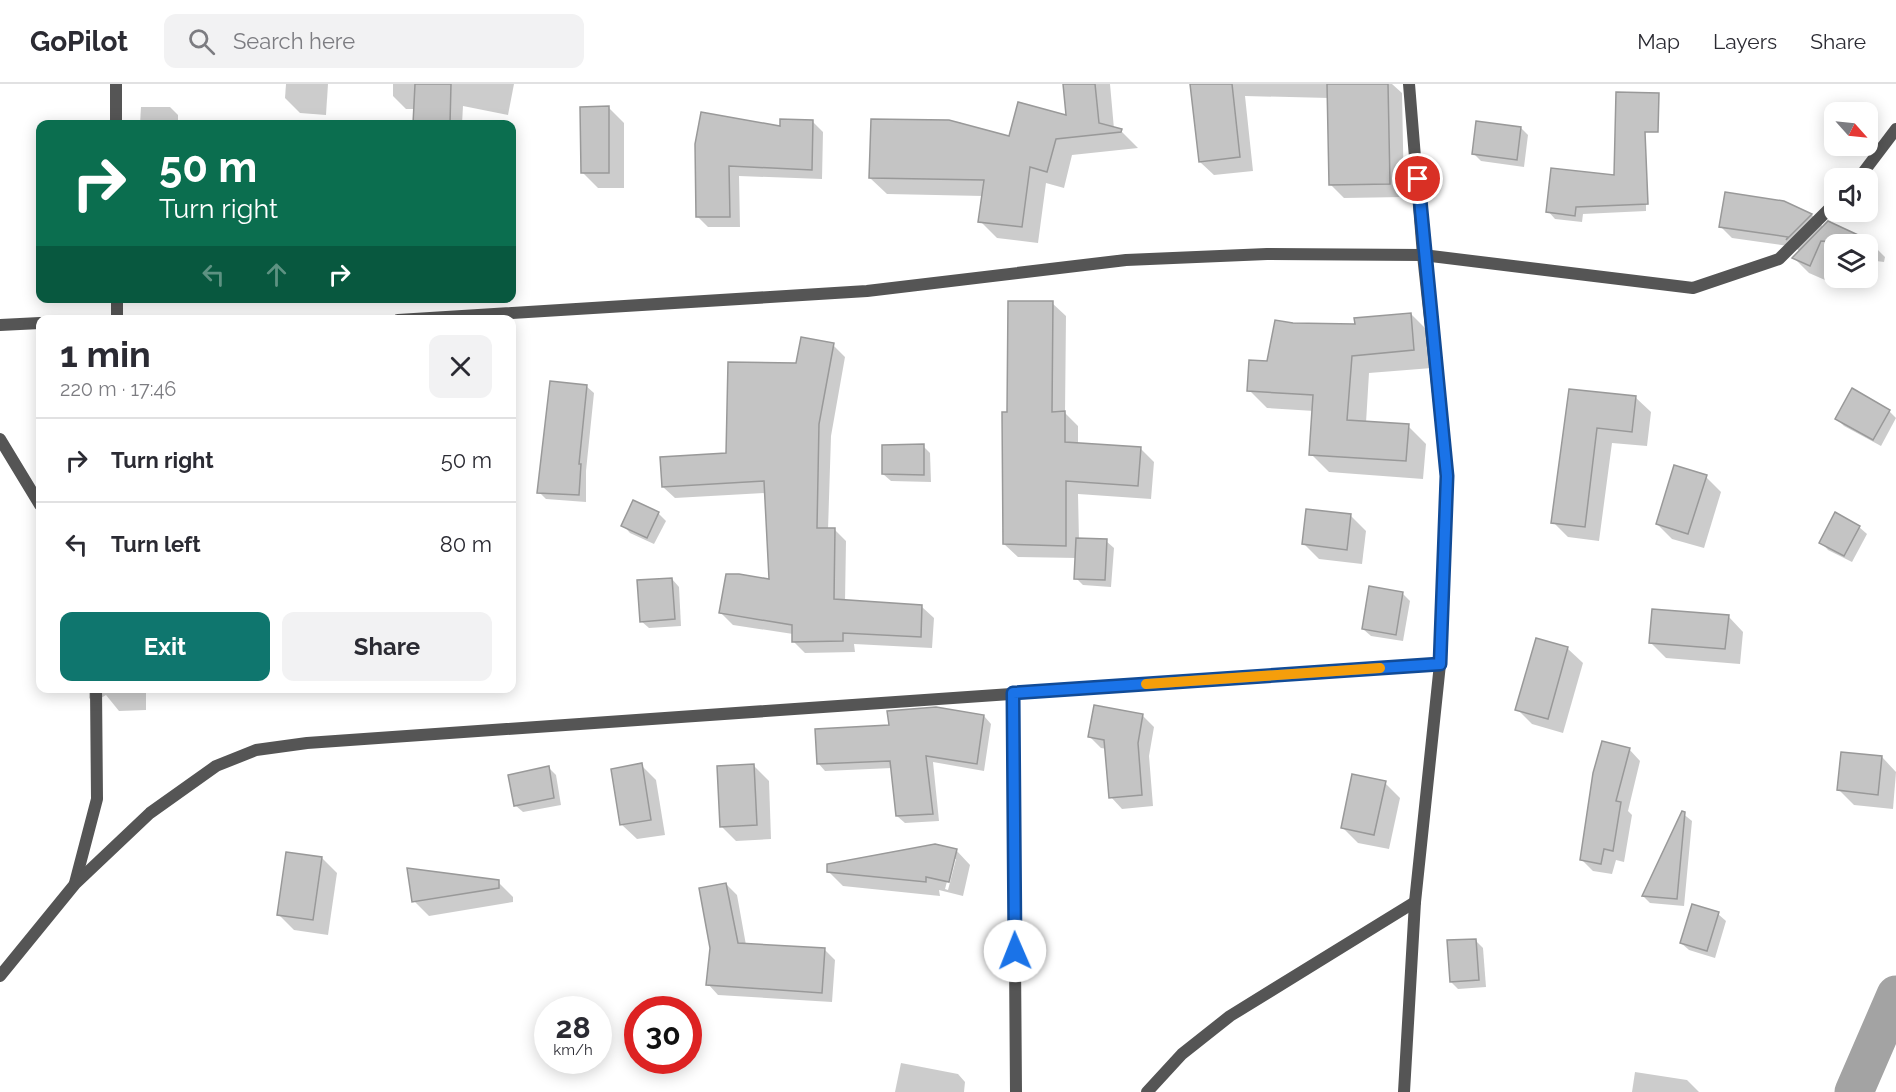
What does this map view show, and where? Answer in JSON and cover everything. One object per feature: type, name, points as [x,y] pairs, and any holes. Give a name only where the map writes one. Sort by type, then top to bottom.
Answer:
[{"type":"street","points":[[116,84],[116,120]]},
{"type":"street","points":[[1404,1092],[1415,902],[1440,664],[1447,476],[1423,255],[1409,84]]},
{"type":"street","points":[[1867,168],[1896,129]]},
{"type":"street","points":[[479,315],[867,291],[1126,260],[1267,254],[1423,255],[1693,288],[1779,259],[1824,214]]},
{"type":"street","points":[[0,325],[36,324]]},
{"type":"street","points":[[0,439],[36,498]]},
{"type":"street","points":[[0,976],[75,884],[150,813],[216,766],[256,750],[307,743],[1440,664]]},
{"type":"street","points":[[75,884],[97,799],[96,693]]},
{"type":"street","points":[[1013,693],[1016,1092]]},
{"type":"street","points":[[1147,1092],[1182,1054],[1230,1016],[1415,902]]},
{"type":"building","points":[[415,84],[451,84],[450,120],[413,120]]},
{"type":"building","points":[[1063,84],[1095,84],[1099,123],[1122,129],[1121,132],[1056,139],[1047,172],[1030,167],[1022,227],[978,222],[984,180],[869,178],[871,119],[949,120],[1009,136],[1018,102],[1066,115]]},
{"type":"building","points":[[1190,84],[1232,84],[1240,157],[1199,162]]},
{"type":"building","points":[[1327,84],[1388,84],[1390,184],[1329,185]]},
{"type":"building","points":[[1616,92],[1659,93],[1658,132],[1645,132],[1648,204],[1576,207],[1575,216],[1546,212],[1551,168],[1614,175]]},
{"type":"building","points":[[609,106],[609,173],[581,173],[580,107]]},
{"type":"building","points":[[701,112],[780,126],[780,119],[813,120],[812,170],[729,166],[730,217],[696,217],[695,144]]},
{"type":"building","points":[[1476,121],[1521,127],[1517,160],[1472,154]]},
{"type":"building","points":[[1725,192],[1784,201],[1812,214],[1786,240],[1788,237],[1719,227]]},
{"type":"building","points":[[1827,222],[1856,234],[1824,234],[1824,241],[1821,241],[1810,266],[1792,258]]},
{"type":"building","points":[[1008,301],[1053,301],[1052,412],[1065,411],[1065,442],[1141,447],[1138,486],[1066,481],[1066,546],[1003,544],[1002,412],[1007,412]]},
{"type":"building","points":[[1411,313],[1414,350],[1352,356],[1347,420],[1409,424],[1406,461],[1309,455],[1313,395],[1247,391],[1249,360],[1267,361],[1275,320],[1293,323],[1355,324],[1354,318]]},
{"type":"building","points":[[801,337],[834,343],[819,424],[817,528],[835,528],[834,599],[922,605],[921,637],[843,633],[843,641],[792,642],[792,625],[719,613],[726,574],[769,579],[764,481],[662,487],[660,457],[726,453],[728,362],[796,363]]},
{"type":"building","points":[[550,381],[587,385],[579,464],[581,464],[579,495],[537,493]]},
{"type":"building","points":[[1852,388],[1890,410],[1873,440],[1835,419]]},
{"type":"building","points":[[1569,389],[1636,396],[1632,432],[1597,428],[1585,527],[1551,523]]},
{"type":"building","points":[[924,444],[924,475],[882,474],[882,445]]},
{"type":"building","points":[[1674,465],[1707,475],[1688,534],[1656,524]]},
{"type":"building","points":[[633,500],[659,512],[647,538],[621,526]]},
{"type":"building","points":[[1306,509],[1351,514],[1347,550],[1302,544]]},
{"type":"building","points":[[1835,512],[1860,526],[1844,556],[1819,543]]},
{"type":"building","points":[[1076,538],[1107,539],[1105,580],[1074,579]]},
{"type":"building","points":[[672,578],[675,619],[640,622],[637,580]]},
{"type":"building","points":[[1369,586],[1403,592],[1396,635],[1362,629]]},
{"type":"building","points":[[1652,609],[1729,615],[1725,649],[1649,643]]},
{"type":"building","points":[[1536,638],[1568,647],[1548,719],[1515,710]]},
{"type":"building","points":[[1094,705],[1143,714],[1138,743],[1142,795],[1109,798],[1104,740],[1088,737]]},
{"type":"building","points":[[936,707],[984,715],[977,764],[926,756],[933,814],[896,816],[890,761],[817,764],[815,729],[889,725],[887,711]]},
{"type":"building","points":[[1602,741],[1630,748],[1616,801],[1621,802],[1613,851],[1604,849],[1601,864],[1580,860],[1593,773]]},
{"type":"building","points":[[1841,752],[1882,756],[1878,795],[1837,790]]},
{"type":"building","points":[[642,763],[651,820],[620,825],[611,769]]},
{"type":"building","points":[[754,764],[757,825],[720,827],[717,766]]},
{"type":"building","points":[[549,766],[554,798],[514,806],[508,775]]},
{"type":"building","points":[[1352,774],[1386,781],[1374,835],[1341,828]]},
{"type":"building","points":[[1682,811],[1685,812],[1677,899],[1642,896]]},
{"type":"building","points":[[935,844],[957,849],[949,882],[926,877],[926,882],[827,872],[827,864]]},
{"type":"building","points":[[286,852],[322,857],[313,920],[277,915]]},
{"type":"building","points":[[407,868],[499,880],[499,888],[412,902]]},
{"type":"building","points":[[726,883],[738,943],[825,948],[822,993],[706,985],[710,948],[699,888]]},
{"type":"building","points":[[1692,904],[1719,912],[1707,951],[1680,943]]},
{"type":"building","points":[[1476,939],[1479,980],[1450,982],[1447,940]]},
{"type":"waterway","points":[[1854,1092],[1896,995]]},
{"type":"slow traffic","points":[[1146,684],[1380,668]]},
{"type":"route","points":[[1015,951],[1013,693],[1440,664],[1447,476],[1423,255],[1418,179]]}]
